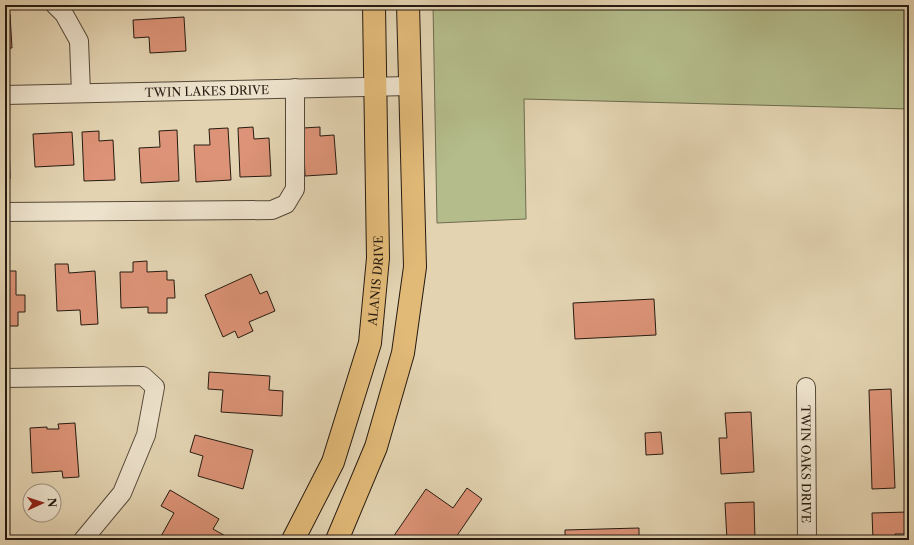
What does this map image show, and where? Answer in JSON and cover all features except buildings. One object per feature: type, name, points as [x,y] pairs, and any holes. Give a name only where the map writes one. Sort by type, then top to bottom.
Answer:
[{"type":"main road","name":"ALANIS DRIVE","points":[[293,540],[333,462],[370,343],[378,258],[374,5]]},
{"type":"main road","points":[[337,540],[376,447],[403,353],[415,267],[408,5]]},
{"type":"street","points":[[55,5],[64,14],[79,41],[81,93]]},
{"type":"street","name":"TWIN LAKES DRIVE","points":[[5,95],[409,86]]},
{"type":"street","points":[[5,212],[272,210],[286,204],[296,189],[295,88]]},
{"type":"street","points":[[5,378],[143,376],[155,387],[146,435],[122,493],[83,540]]},
{"type":"street","name":"TWIN OAKS DRIVE","points":[[806,387],[807,540]]},
{"type":"green space","points":[[433,5],[909,5],[909,109],[524,99],[526,219],[437,223]]}]
